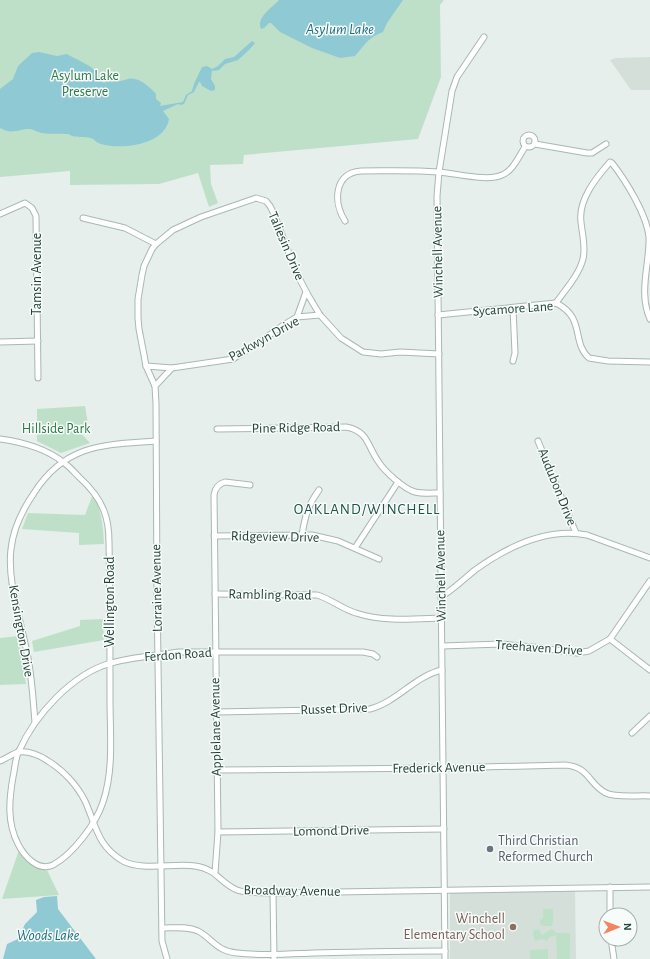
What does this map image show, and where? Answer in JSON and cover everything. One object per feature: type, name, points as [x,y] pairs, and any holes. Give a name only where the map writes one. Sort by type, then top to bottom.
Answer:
[{"type":"street","name":"Winchell Avenue","points":[[445,959],[438,315],[439,264],[437,196],[450,98],[457,77],[484,37]]},
{"type":"street","points":[[525,147],[522,140],[526,136],[532,136],[535,139],[535,144]]},
{"type":"street","points":[[525,147],[530,148],[535,144],[587,153],[592,152],[606,144]]},
{"type":"street","points":[[345,221],[339,209],[338,190],[342,180],[350,173],[361,171],[439,172],[493,178],[504,175],[511,168],[525,147]]},
{"type":"street","points":[[556,303],[577,273],[583,258],[580,219],[584,200],[588,191],[610,162],[622,178],[642,212],[647,227],[649,236],[649,252],[645,282],[645,297],[650,319]]},
{"type":"street","name":"Taliesin Drive","points":[[173,230],[201,217],[250,199],[256,198],[266,201],[274,214],[291,260],[306,292],[320,315]]},
{"type":"street","name":"Tamsin Avenue","points":[[0,214],[25,203],[32,208],[36,216],[38,378]]},
{"type":"street","points":[[83,218],[125,228],[156,244]]},
{"type":"street","name":"Lorraine Avenue","points":[[167,959],[163,947],[162,928],[155,386],[146,366],[138,329],[138,299],[144,266],[156,244],[173,230]]},
{"type":"street","points":[[297,317],[306,292]]},
{"type":"street","name":"Sycamore Lane","points":[[438,315],[556,303],[564,307],[572,315],[583,350],[590,358],[608,361],[650,362]]},
{"type":"street","points":[[513,308],[515,353],[513,361]]},
{"type":"street","points":[[320,315],[341,338],[363,352],[381,354],[400,352],[439,354]]},
{"type":"street","name":"Parkwyn Drive","points":[[146,366],[172,368],[233,359],[297,317],[320,315]]},
{"type":"street","points":[[0,342],[38,340]]},
{"type":"street","points":[[155,386],[172,368]]},
{"type":"street","name":"Pine Ridge Road","points":[[217,429],[352,428],[365,436],[378,462],[398,482],[417,493],[440,493]]},
{"type":"street","name":"Wellington Road","points":[[0,439],[25,444],[64,462],[92,489],[101,503],[107,520],[110,542],[110,763],[104,801],[93,824]]},
{"type":"street","name":"Kensington Drive","points":[[35,722],[28,658],[11,576],[11,548],[22,514],[30,499],[53,468],[76,454],[93,448],[156,441]]},
{"type":"street","name":"Audubon Drive","points":[[538,441],[576,533]]},
{"type":"street","name":"Applelane Avenue","points":[[215,873],[218,832],[214,495],[217,486],[225,482],[250,485]]},
{"type":"street","points":[[355,548],[398,482]]},
{"type":"street","points":[[302,534],[306,512],[311,501],[319,490]]},
{"type":"street","points":[[441,597],[498,555],[522,543],[544,535],[576,533],[595,537],[650,558]]},
{"type":"street","name":"Ridgeview Drive","points":[[214,536],[302,534],[320,536],[338,541],[379,559]]},
{"type":"street","name":"Treehaven Drive","points":[[442,646],[501,644],[577,653],[589,651],[610,639],[650,581]]},
{"type":"street","name":"Rambling Road","points":[[215,594],[317,595],[324,597],[345,609],[372,618],[441,618]]},
{"type":"street","points":[[610,639],[650,670]]},
{"type":"street","name":"Ferdon Road","points":[[18,752],[35,722],[57,697],[70,685],[88,674],[110,664],[179,652],[369,652],[377,657]]},
{"type":"street","name":"Russet Drive","points":[[216,712],[370,709],[388,702],[432,673],[442,670]]},
{"type":"street","points":[[632,733],[650,716]]},
{"type":"street","points":[[18,752],[10,799],[10,820],[17,842],[31,861],[47,867],[55,864],[78,842],[93,824]]},
{"type":"street","points":[[0,761],[18,752]]},
{"type":"street","name":"Broadway Avenue","points":[[18,752],[36,754],[60,770],[78,789],[96,832],[102,842],[109,850],[123,861],[137,865],[201,867],[215,873],[231,887],[239,891],[273,893],[650,887]]},
{"type":"street","name":"Frederick Avenue","points":[[217,770],[571,766],[581,769],[599,788],[606,793],[650,796]]},
{"type":"street","name":"Lomond Drive","points":[[218,832],[444,829]]},
{"type":"street","points":[[610,887],[610,907]]},
{"type":"street","points":[[273,893],[274,956]]},
{"type":"street","points":[[162,928],[194,929],[218,947],[229,952],[274,956],[445,951]]},
{"type":"street","points":[[612,947],[614,959]]},
{"type":"shaded area","points":[[650,57],[650,90],[631,90],[610,60],[616,58]]},
{"type":"shaded area","name":"Winchell Elementary School","points":[[575,891],[576,959],[450,959],[450,894]]},
{"type":"green space","name":"Asylum Lake Preserve","points":[[0,0],[444,0],[440,5],[441,77],[418,139],[244,155],[243,164],[210,165],[211,184],[218,203],[209,207],[198,173],[159,184],[70,185],[70,171],[0,177]]},
{"type":"green space","name":"Hillside Park","points":[[85,406],[88,424],[76,428],[90,443],[61,453],[37,441],[37,409]]},
{"type":"green space","points":[[93,494],[102,519],[104,544],[79,545],[79,533],[22,529],[28,513],[85,515]]},
{"type":"green space","points":[[103,619],[104,640],[34,652],[32,641],[80,626],[80,620]]},
{"type":"green space","points":[[18,636],[26,684],[0,685],[0,638]]},
{"type":"green space","points":[[19,850],[30,863],[47,870],[59,895],[2,899]]},
{"type":"green space","points":[[543,909],[553,909],[553,923],[551,926],[543,926],[540,924],[540,920],[543,918]]},
{"type":"green space","points":[[539,929],[542,935],[551,929],[555,931],[555,936],[550,937],[547,941],[542,939],[535,941],[533,934],[534,930]]},
{"type":"green space","points":[[556,933],[570,933],[570,959],[557,959]]},
{"type":"green space","points":[[548,949],[548,959],[530,959],[530,950]]},
{"type":"water","name":"Asylum Lake","points":[[279,0],[403,0],[387,23],[383,32],[364,45],[355,56],[340,58],[312,48],[280,32],[271,23],[261,29],[260,25],[263,17]]},
{"type":"water","points":[[252,41],[255,43],[238,60],[225,64],[219,70],[212,70],[211,79],[215,86],[215,90],[211,91],[202,86],[199,82],[194,92],[188,95],[184,104],[178,104],[163,111],[169,119],[166,128],[160,135],[141,144],[131,146],[110,146],[100,144],[91,138],[74,137],[69,134],[45,133],[30,129],[8,131],[0,128],[0,89],[13,79],[18,66],[32,53],[39,52],[57,56],[67,54],[91,67],[98,78],[104,83],[109,80],[116,82],[132,78],[136,79],[147,85],[156,94],[156,99],[161,103],[160,106],[183,102],[186,95],[192,91],[202,67],[207,66],[212,69],[218,66],[225,59],[234,57]]},
{"type":"water","name":"Woods Lake","points":[[57,896],[58,909],[96,959],[3,959],[7,944],[18,939],[25,924],[37,912],[36,900],[44,897]]},
{"type":"place","name":"Third Christian Reformed Church","points":[[490,849]]},
{"type":"place","name":"Winchell Elementary School","points":[[513,927]]},
{"type":"district","name":"OAKLAND/WINCHELL","points":[[367,509]]}]
